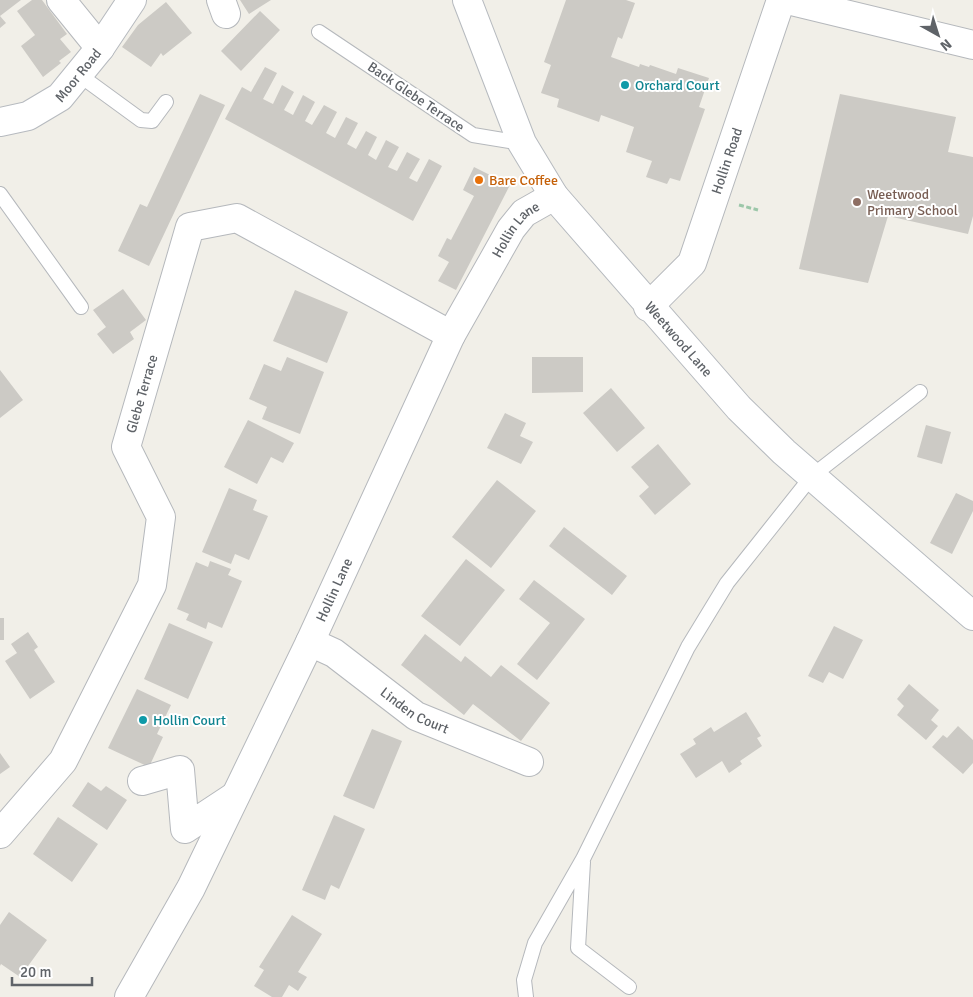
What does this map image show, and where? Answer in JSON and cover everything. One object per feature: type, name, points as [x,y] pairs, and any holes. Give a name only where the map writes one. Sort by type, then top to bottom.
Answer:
[{"type":"street","points":[[61,0],[100,48]]},
{"type":"street","name":"Moor Road","points":[[0,122],[28,116],[60,97],[100,48],[132,0]]},
{"type":"street","name":"Hollin Road","points":[[648,307],[692,263],[781,0]]},
{"type":"street","points":[[787,0],[973,45]]},
{"type":"street","name":"Weetwood Lane","points":[[474,4],[522,143],[554,196],[648,307],[740,408],[812,476],[973,616]]},
{"type":"street","name":"Hollin Lane","points":[[129,997],[191,888],[310,642],[450,335],[511,229],[524,213],[554,196]]},
{"type":"street","name":"Glebe Terrace","points":[[0,834],[63,761],[152,585],[161,517],[126,447],[190,226],[237,218],[450,335]]},
{"type":"street","name":"Linden Court","points":[[310,642],[334,653],[416,716],[530,762]]},
{"type":"street","points":[[142,781],[180,770],[185,829],[235,796]]},
{"type":"lane","name":"Back Glebe Terrace","points":[[319,32],[473,135],[522,143]]},
{"type":"lane","points":[[78,74],[141,120],[152,121],[166,102]]},
{"type":"lane","points":[[0,194],[81,307]]},
{"type":"lane","points":[[526,997],[524,980],[536,943],[583,859],[688,647],[727,583],[812,476],[920,392]]},
{"type":"lane","points":[[583,859],[578,948],[629,987]]},
{"type":"building","points":[[0,0],[21,0],[0,16]]},
{"type":"building","points":[[32,0],[42,0],[67,34],[60,39],[71,52],[59,61],[61,63],[43,77],[21,46],[35,35],[17,11]]},
{"type":"building","points":[[240,0],[271,0],[249,14]]},
{"type":"building","name":"Orchard Court","points":[[566,0],[626,0],[635,3],[622,39],[618,37],[611,57],[639,67],[640,64],[649,67],[650,65],[676,74],[678,68],[709,78],[699,107],[705,109],[680,181],[670,178],[667,184],[646,177],[652,161],[626,152],[634,127],[601,115],[599,122],[557,107],[559,99],[541,93],[551,65],[544,62]]},
{"type":"building","points":[[166,2],[192,33],[163,56],[161,53],[151,67],[122,47],[138,25]]},
{"type":"building","points":[[260,11],[280,30],[241,71],[221,51]]},
{"type":"building","points":[[0,16],[6,23],[0,28]]},
{"type":"building","points":[[265,67],[277,73],[263,99],[273,104],[282,85],[294,92],[284,110],[293,115],[303,95],[315,102],[305,121],[312,125],[324,105],[337,112],[326,133],[335,138],[346,117],[358,123],[347,144],[356,149],[366,131],[377,137],[368,155],[376,160],[386,140],[399,147],[388,167],[397,171],[407,152],[420,159],[409,178],[417,182],[429,159],[442,166],[413,221],[225,119],[242,87],[251,92]]},
{"type":"building","points":[[200,94],[225,105],[149,266],[118,251],[140,204],[147,207]]},
{"type":"building","name":"Weetwood Primary School","points":[[840,94],[956,117],[948,152],[973,157],[973,216],[968,234],[888,216],[868,283],[799,269]]},
{"type":"building","points":[[474,167],[510,185],[456,290],[438,281],[449,262],[438,256],[447,238],[451,240],[474,196],[463,190]]},
{"type":"building","points":[[123,289],[146,320],[130,332],[134,339],[113,354],[97,334],[106,327],[93,310]]},
{"type":"building","points":[[295,290],[348,312],[327,363],[273,341]]},
{"type":"building","points":[[287,357],[324,372],[300,434],[262,419],[267,407],[249,399],[264,364],[281,371]]},
{"type":"building","points":[[532,357],[583,357],[583,392],[532,393]]},
{"type":"building","points":[[0,370],[23,400],[0,418]]},
{"type":"building","points":[[611,388],[645,428],[617,452],[583,413]]},
{"type":"building","points":[[505,413],[526,423],[520,436],[533,442],[521,464],[487,448]]},
{"type":"building","points":[[248,420],[294,443],[283,463],[271,457],[257,484],[224,467]]},
{"type":"building","points":[[926,425],[951,432],[942,464],[917,457]]},
{"type":"building","points":[[658,444],[691,484],[655,515],[639,496],[649,487],[631,467]]},
{"type":"building","points":[[497,480],[536,511],[491,568],[452,537]]},
{"type":"building","points":[[229,488],[257,500],[253,510],[268,516],[249,560],[235,554],[231,564],[202,552]]},
{"type":"building","points":[[956,493],[973,501],[973,511],[952,554],[930,543]]},
{"type":"building","points":[[564,527],[627,576],[612,595],[549,546]]},
{"type":"building","points":[[466,559],[505,590],[460,646],[421,616]]},
{"type":"building","points":[[210,561],[231,569],[228,575],[242,581],[222,628],[208,622],[206,629],[186,620],[189,614],[177,609],[196,562],[208,567]]},
{"type":"building","points":[[534,580],[585,619],[537,680],[517,664],[550,623],[519,599]]},
{"type":"building","points":[[0,618],[4,618],[4,640],[0,640]]},
{"type":"building","points":[[169,623],[213,642],[188,699],[144,679]]},
{"type":"building","points":[[834,626],[863,640],[843,679],[829,672],[823,683],[808,676]]},
{"type":"building","points":[[28,632],[38,647],[34,650],[55,682],[30,699],[5,661],[17,653],[11,644]]},
{"type":"building","points":[[425,634],[461,662],[465,656],[491,677],[501,665],[550,703],[521,741],[473,704],[464,715],[401,665]]},
{"type":"building","points":[[909,684],[939,710],[931,720],[938,726],[926,740],[897,715],[904,706],[897,699]]},
{"type":"building","name":"Hollin Court","points":[[137,689],[171,705],[157,734],[163,737],[149,767],[108,748]]},
{"type":"building","points":[[746,712],[761,736],[757,738],[762,746],[740,761],[742,764],[729,773],[722,761],[696,778],[680,754],[696,744],[693,739],[711,727],[714,732]]},
{"type":"building","points":[[958,726],[973,740],[973,763],[963,774],[932,747],[943,735],[947,738]]},
{"type":"building","points":[[372,729],[402,741],[374,809],[343,796]]},
{"type":"building","points":[[0,753],[10,767],[0,774]]},
{"type":"building","points":[[88,782],[101,791],[106,786],[127,800],[107,830],[72,806]]},
{"type":"building","points":[[334,815],[365,829],[339,889],[331,885],[325,900],[302,890]]},
{"type":"building","points":[[58,817],[98,844],[72,882],[33,854]]},
{"type":"building","points":[[9,912],[47,940],[20,977],[1,964],[0,966],[0,925]]},
{"type":"building","points":[[292,915],[322,934],[298,972],[307,977],[298,991],[289,985],[282,997],[272,997],[254,986],[264,970],[259,967]]},
{"type":"place","name":"Orchard Court","points":[[625,85]]},
{"type":"place","name":"Bare Coffee","points":[[479,180]]},
{"type":"place","name":"Weetwood Primary School","points":[[857,202]]},
{"type":"place","name":"Hollin Court","points":[[143,720]]}]
